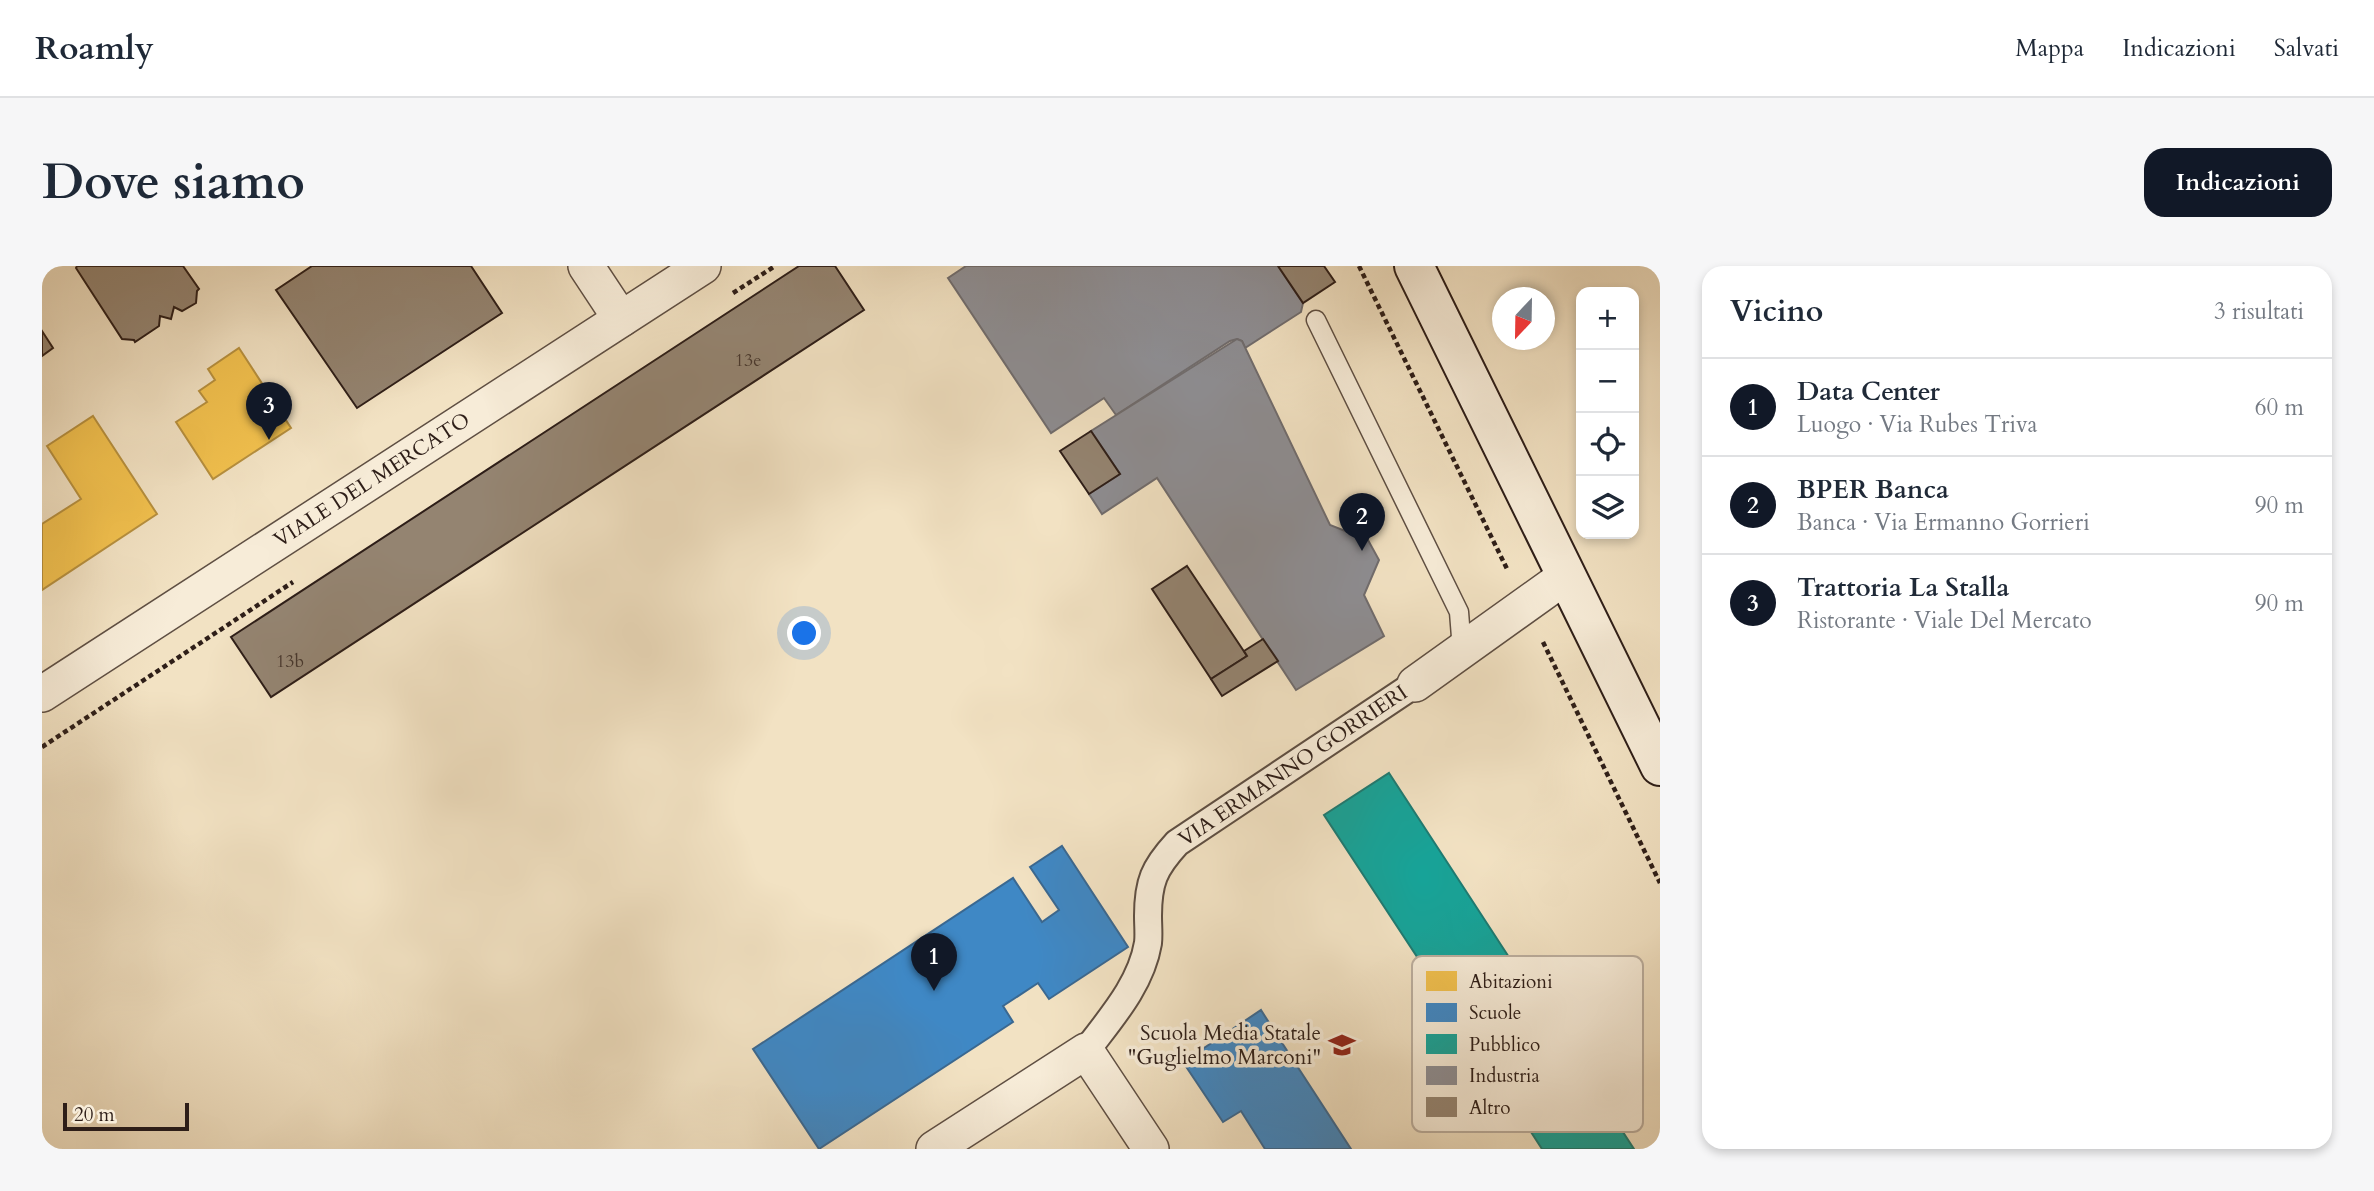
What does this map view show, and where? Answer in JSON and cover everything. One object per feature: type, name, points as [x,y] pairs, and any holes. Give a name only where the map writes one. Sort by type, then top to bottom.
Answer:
[{"type":"main road","points":[[1414,266],[1660,766]]},
{"type":"street","points":[[586,266],[621,319]]},
{"type":"street","name":"VIALE DEL MERCATO","points":[[42,694],[703,266]]},
{"type":"street","name":"VIA ERMANNO GORRIERI","points":[[1086,1051],[1124,1001],[1138,974],[1148,943],[1148,898],[1152,877],[1161,859],[1177,843],[1415,684],[1566,576]]},
{"type":"street","points":[[933,1149],[1086,1051],[1151,1149]]},
{"type":"lane","points":[[1316,320],[1459,612],[1462,650]]},
{"type":"building: Abitazioni","points":[[239,348],[291,428],[213,479],[176,422],[207,402],[199,391],[215,380],[208,369]]},
{"type":"building: Abitazioni","points":[[93,416],[157,514],[42,590],[42,524],[81,499],[47,446]]},
{"type":"building: Scuole","points":[[1062,846],[1128,947],[1049,999],[1038,983],[1003,1006],[1013,1022],[819,1149],[753,1049],[1013,878],[1042,922],[1059,910],[1030,867]]},
{"type":"building: Scuole","points":[[1261,1010],[1351,1149],[1265,1149],[1241,1111],[1223,1122],[1183,1062]]},
{"type":"building: Pubblico","points":[[1389,773],[1508,956],[1416,956],[1324,815]]},
{"type":"building: Pubblico","points":[[1531,1132],[1623,1132],[1634,1149],[1542,1149]]},
{"type":"building: Industria","points":[[966,266],[1278,266],[1303,303],[1301,312],[1245,348],[1242,341],[1230,341],[1116,415],[1104,398],[1051,433],[948,278]]},
{"type":"building: Industria","points":[[1237,339],[1242,341],[1330,525],[1368,540],[1379,560],[1364,595],[1384,636],[1296,690],[1157,478],[1102,514],[1089,494],[1120,474],[1091,431]]},
{"type":"building: Altro","points":[[77,266],[183,266],[199,289],[196,303],[182,311],[174,307],[171,319],[160,316],[159,326],[135,342],[122,339]]},
{"type":"building: Altro","points":[[312,266],[471,266],[502,313],[357,408],[276,290]]},
{"type":"building: Altro","points":[[799,266],[835,266],[864,310],[271,697],[231,637]]},
{"type":"building: Altro","points":[[1278,266],[1324,266],[1335,282],[1303,303]]},
{"type":"building: Altro","points":[[42,331],[53,348],[42,356]]},
{"type":"building: Altro","points":[[1091,431],[1120,474],[1089,494],[1060,451]]},
{"type":"building: Altro","points":[[1187,566],[1247,656],[1211,679],[1152,589]]},
{"type":"building: Altro","points":[[1263,639],[1278,661],[1222,696],[1211,679],[1247,656],[1244,651]]},
{"type":"place","name":"Trattoria La Stalla","points":[[269,440]]},
{"type":"place","name":"BPER Banca","points":[[1362,551]]},
{"type":"place","name":"Data Center","points":[[934,991]]},
{"type":"place","name":"Scuola Media Statale \"Guglielmo Marconi\"","points":[[1342,1045]]}]
